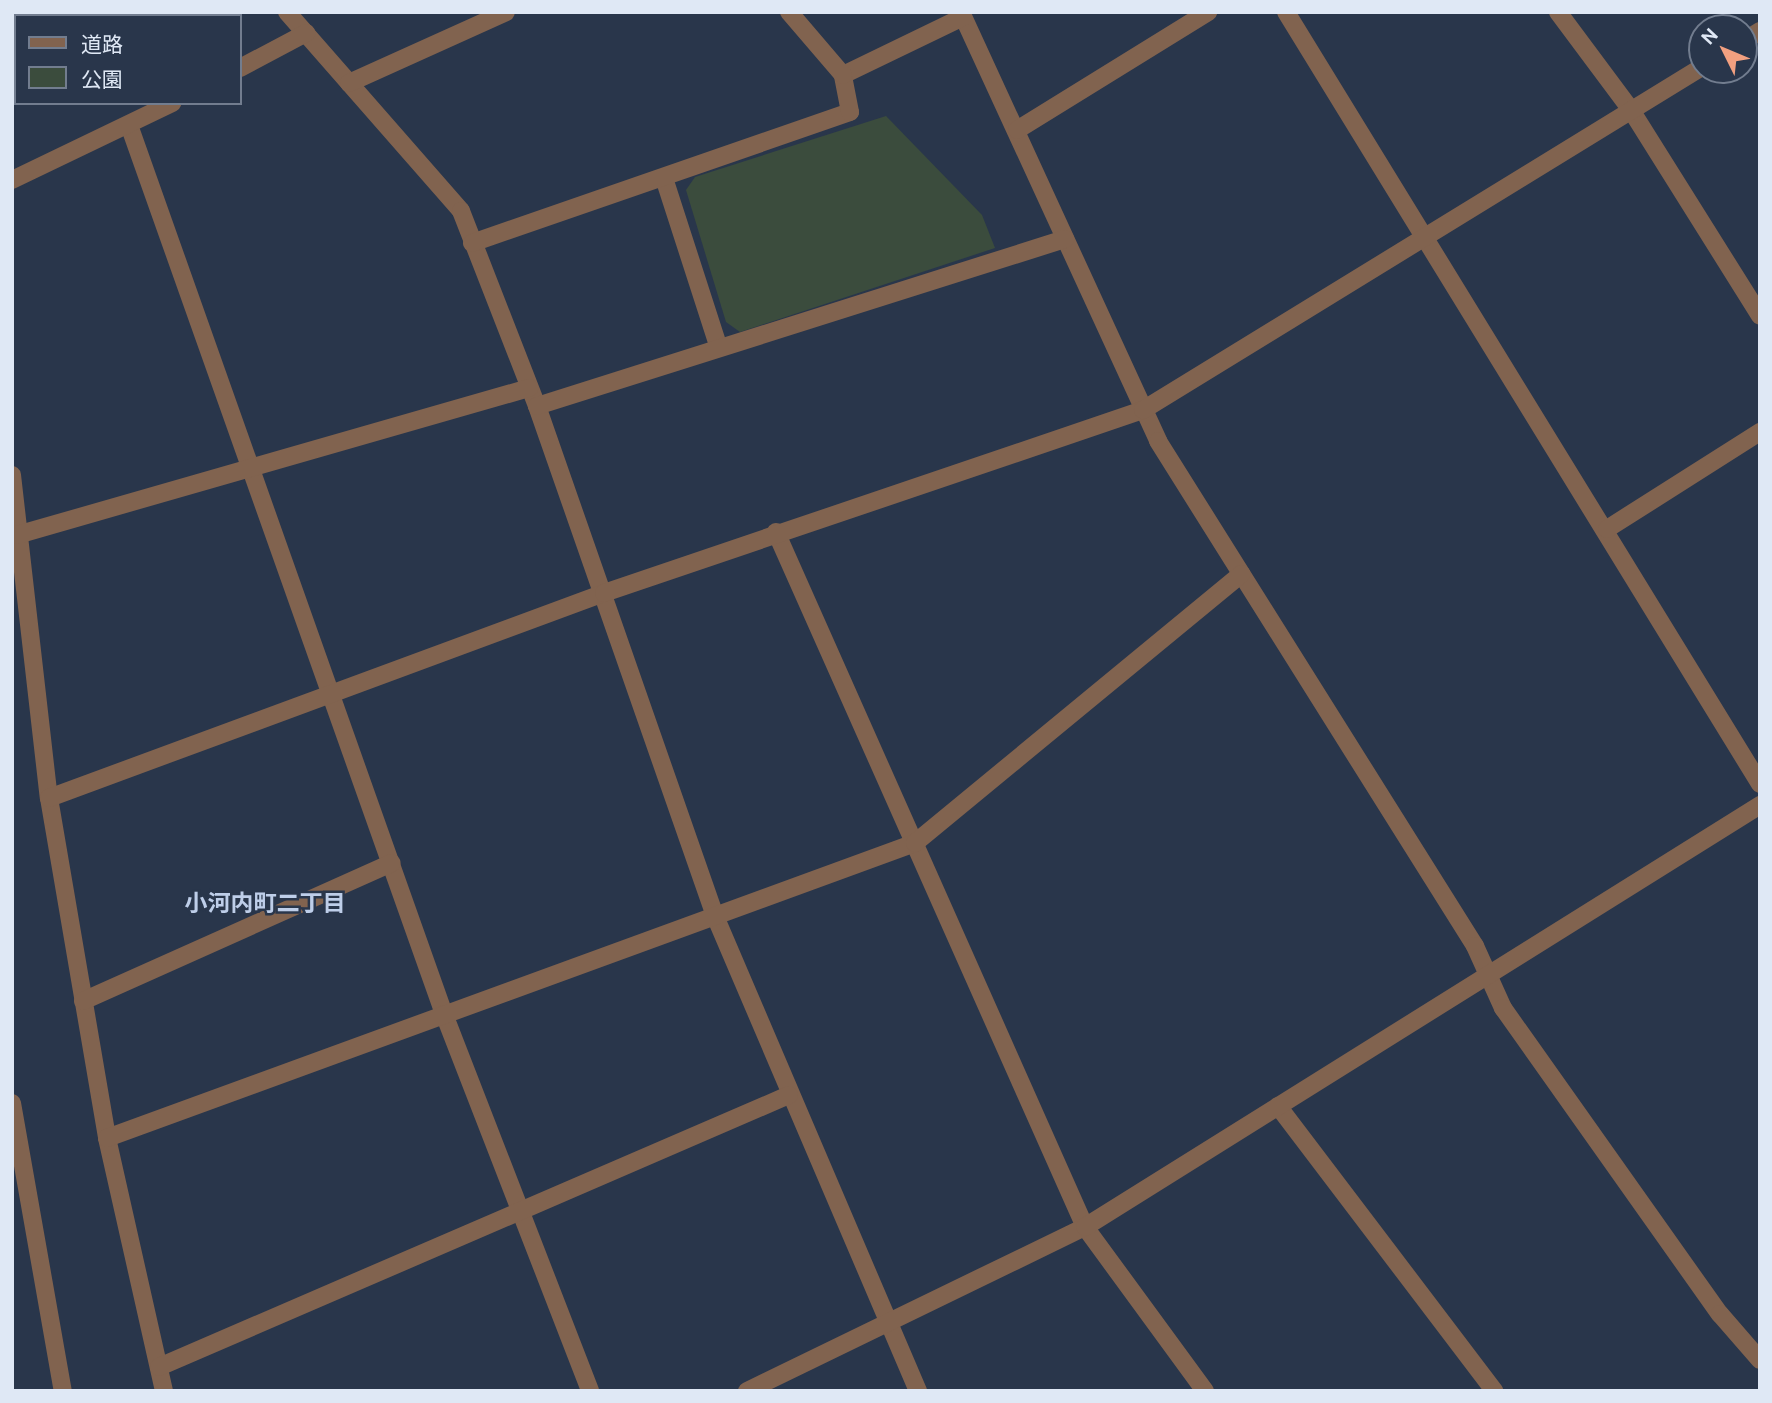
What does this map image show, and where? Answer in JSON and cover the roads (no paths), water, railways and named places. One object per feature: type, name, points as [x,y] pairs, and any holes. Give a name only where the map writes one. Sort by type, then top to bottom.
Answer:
[{"type":"street","points":[[288,12],[461,211],[537,407],[715,916],[789,1095],[918,1391]]},
{"type":"street","points":[[349,83],[506,12]]},
{"type":"street","points":[[472,243],[850,113],[843,75],[789,12]]},
{"type":"street","points":[[1017,130],[1208,12]]},
{"type":"street","points":[[1286,12],[1607,529],[1760,784]]},
{"type":"street","points":[[1558,12],[1631,110],[1760,316]]},
{"type":"street","points":[[843,75],[962,15],[1143,410],[1488,976],[1503,1008],[1720,1314],[1760,1360]]},
{"type":"street","points":[[242,67],[306,33]]},
{"type":"street","points":[[49,797],[329,692],[776,532],[1143,410],[1688,75]]},
{"type":"street","points":[[12,180],[168,105]]},
{"type":"street","points":[[129,125],[444,1014],[590,1391]]},
{"type":"street","points":[[664,178],[718,345]]},
{"type":"street","points":[[537,407],[718,345],[1065,239]]},
{"type":"street","points":[[17,536],[529,388]]},
{"type":"street","points":[[1607,529],[1760,432]]},
{"type":"street","points":[[12,475],[49,797],[107,1138],[164,1391]]},
{"type":"street","points":[[776,532],[1085,1227],[1205,1391]]},
{"type":"street","points":[[107,1138],[915,843],[1241,574]]},
{"type":"street","points":[[747,1391],[888,1326],[1085,1227],[1760,805]]},
{"type":"street","points":[[83,1001],[391,863]]},
{"type":"street","points":[[159,1367],[518,1208],[789,1095]]},
{"type":"street","points":[[12,1103],[64,1391]]},
{"type":"street","points":[[1278,1106],[1494,1391]]},
{"type":"district","name":"小河内町二丁目","points":[[265,903]]}]
